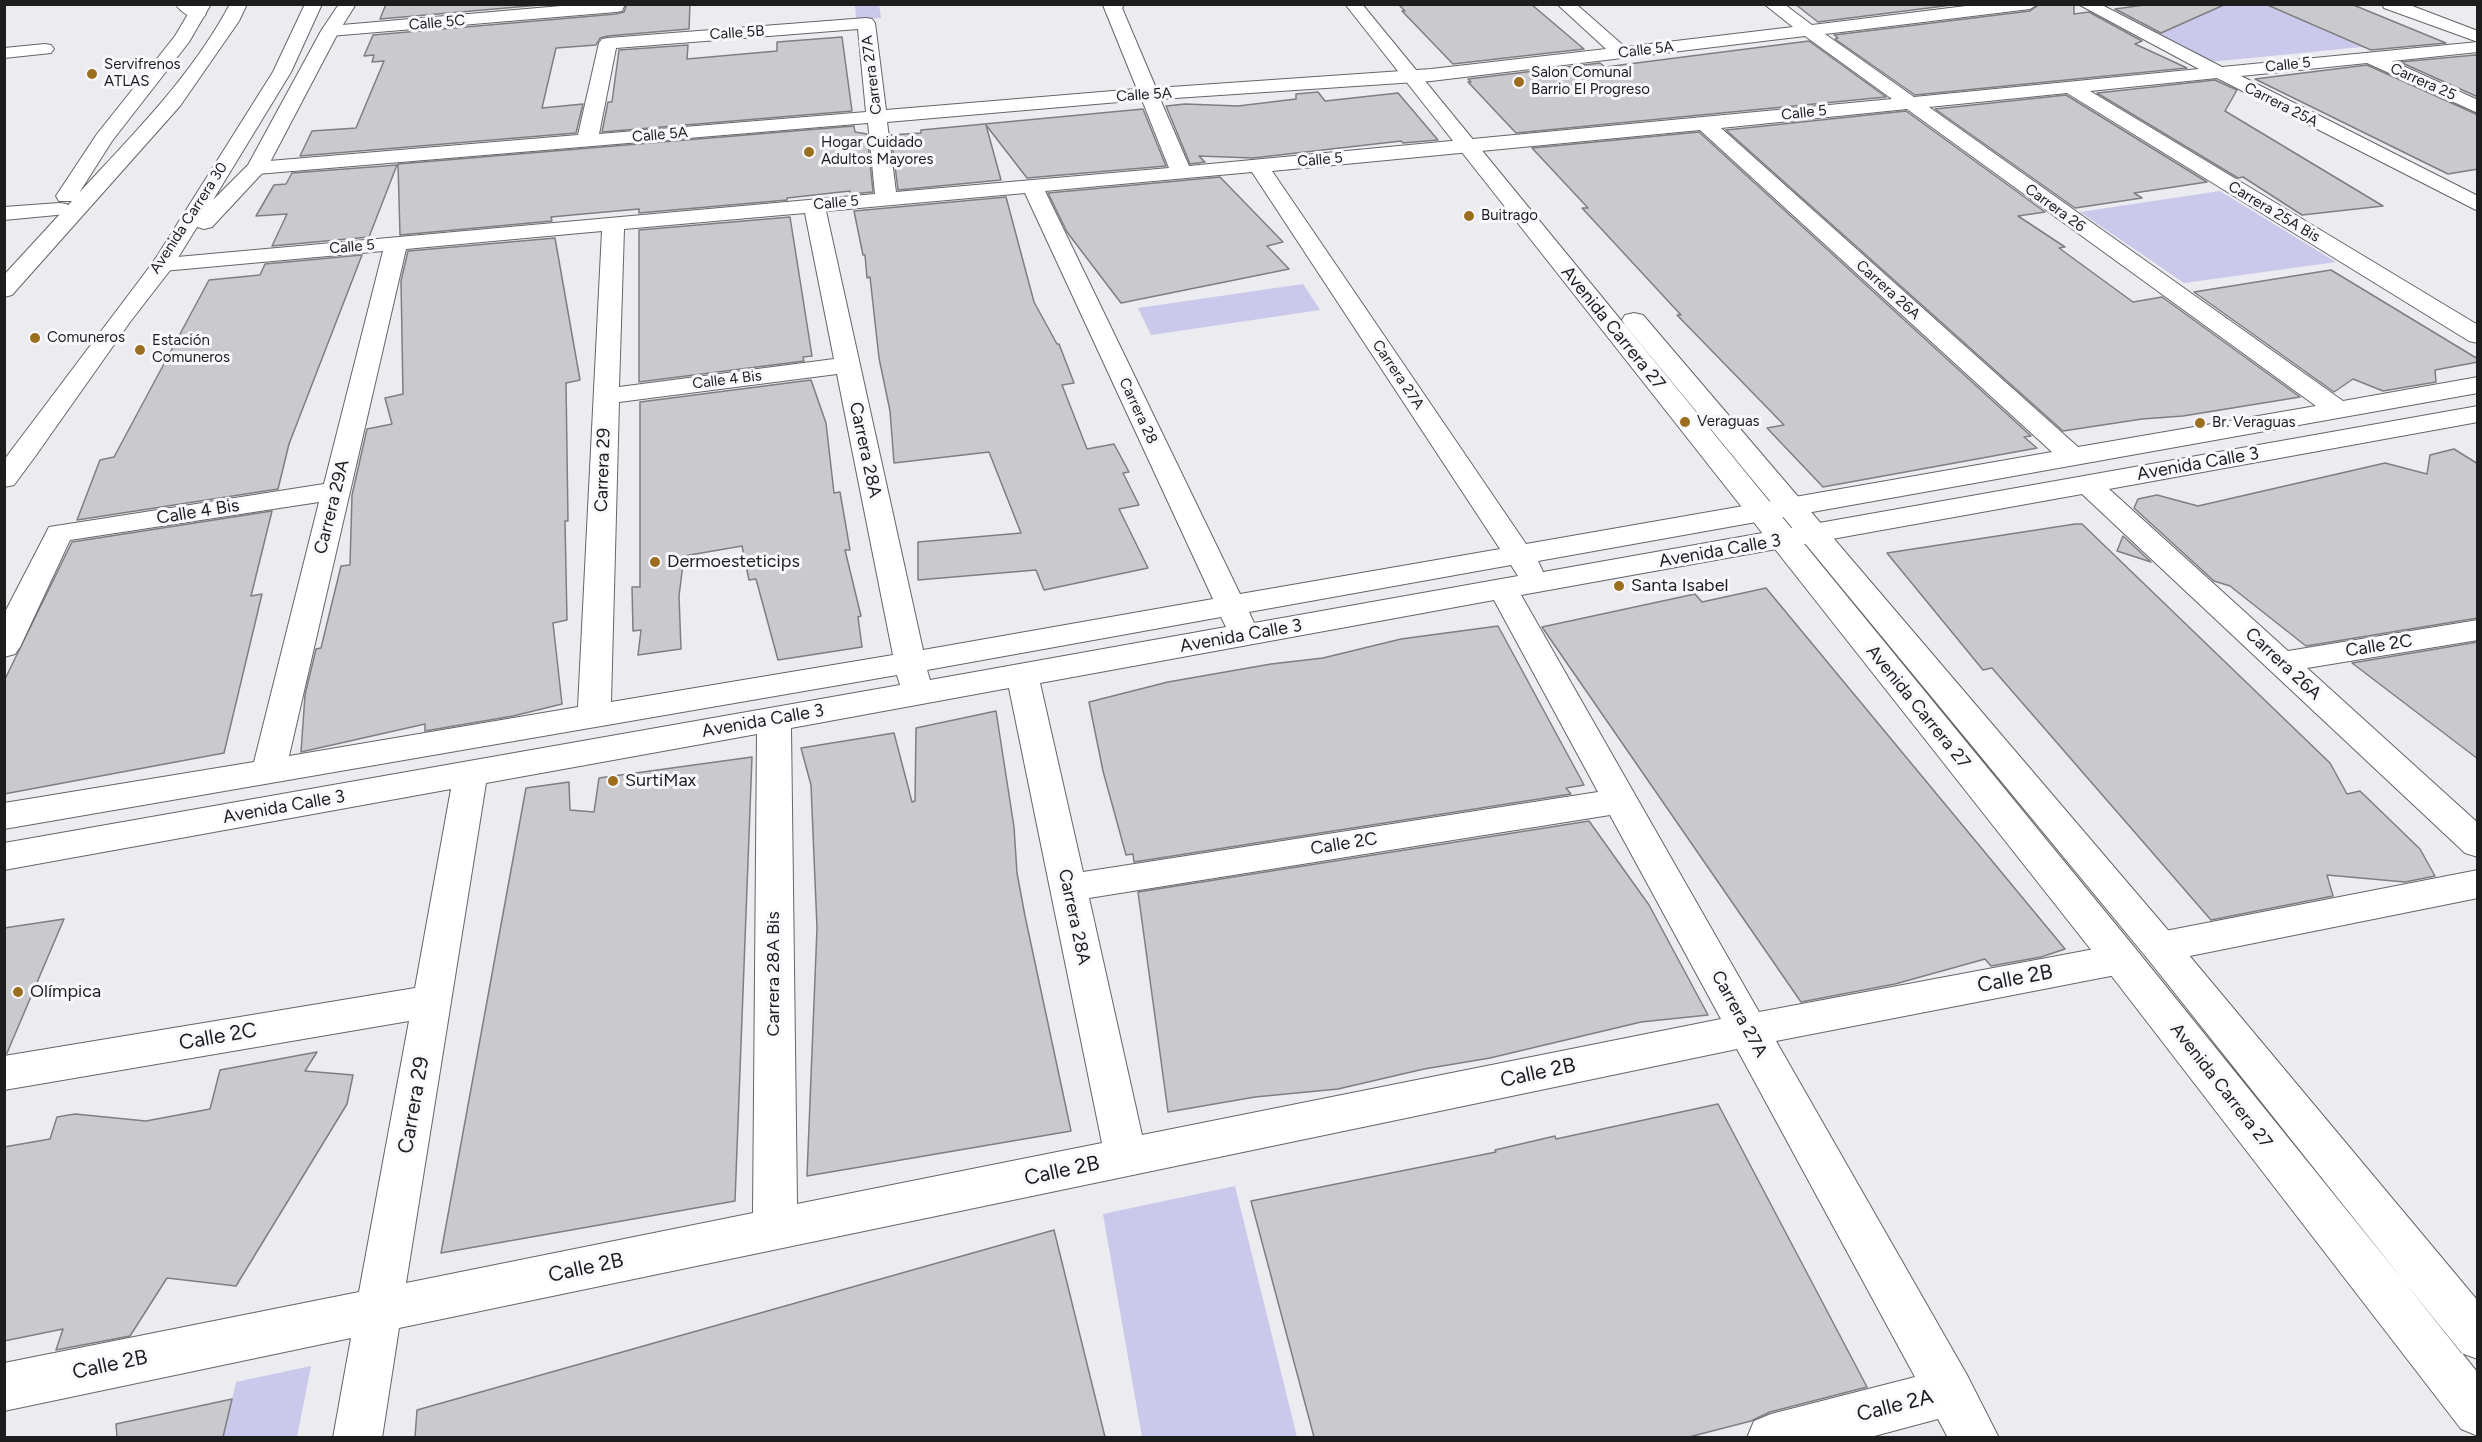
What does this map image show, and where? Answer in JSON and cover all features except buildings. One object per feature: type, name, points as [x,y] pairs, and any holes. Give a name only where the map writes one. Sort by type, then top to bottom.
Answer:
[{"type":"main road","points":[[10,284],[195,73],[230,21],[238,4]]},
{"type":"main road","name":"Avenida Carrera 30","points":[[4,479],[162,264],[282,72],[314,4]]},
{"type":"main road","points":[[162,264],[257,168],[330,32],[348,4]]},
{"type":"main road","points":[[1117,4],[1112,5],[1181,172]]},
{"type":"main road","name":"Avenida Carrera 27","points":[[1353,4],[1421,76],[1478,146],[1761,512],[1799,537],[2141,953],[2478,1337]]},
{"type":"main road","name":"Avenida Carrera 27","points":[[1372,4],[1421,76]]},
{"type":"main road","points":[[1565,4],[1622,53]]},
{"type":"main road","name":"Carrera 26","points":[[1772,4],[2339,410]]},
{"type":"main road","name":"Calle 5A","points":[[257,168],[1149,94],[1421,76],[1807,31],[1940,9],[2030,4]]},
{"type":"main road","name":"Carrera 25A","points":[[2086,4],[2478,205]]},
{"type":"main road","points":[[2390,4],[2478,37]]},
{"type":"main road","name":"Calle 5C","points":[[330,32],[616,6]]},
{"type":"main road","points":[[10,284],[104,138],[144,90],[194,8]]},
{"type":"main road","name":"Calle 5B","points":[[587,141],[608,43],[866,23]]},
{"type":"main road","name":"Carrera 27A","points":[[866,23],[886,199]]},
{"type":"main road","name":"Calle 5","points":[[162,264],[1478,146],[2478,47]]},
{"type":"main road","points":[[4,53],[45,49]]},
{"type":"main road","name":"Carrera 25","points":[[2368,57],[2478,107]]},
{"type":"main road","name":"Carrera 25A Bis","points":[[2070,87],[2478,336]]},
{"type":"main road","name":"Carrera 26A","points":[[1704,123],[2073,457]]},
{"type":"main road","name":"Avenida Carrera 27","points":[[1478,146],[1590,267]]},
{"type":"main road","name":"Carrera 27A","points":[[1258,165],[1519,555],[1521,587],[1621,801],[1975,1437]]},
{"type":"main road","name":"Carrera 28","points":[[1032,186],[1244,636]]},
{"type":"main road","name":"Carrera 28A","points":[[814,206],[916,694]]},
{"type":"main road","points":[[4,214],[59,209]]},
{"type":"main road","name":"Carrera 29","points":[[594,716],[613,224]]},
{"type":"main road","name":"Carrera 29A","points":[[268,772],[396,243]]},
{"type":"main road","name":"Avenida Carrera 27","points":[[1619,302],[1791,506],[1799,537]]},
{"type":"main road","name":"Calle 4 Bis","points":[[606,396],[847,365]]},
{"type":"main road","name":"Avenida Calle 3","points":[[4,816],[910,662],[2478,385]]},
{"type":"main road","points":[[2421,395],[2466,416],[2478,433]]},
{"type":"main road","name":"Avenida Calle 3","points":[[4,857],[2466,416]]},
{"type":"main road","name":"Carrera 26A","points":[[2088,484],[2478,844]]},
{"type":"main road","name":"Calle 4 Bis","points":[[4,647],[59,533],[336,491]]},
{"type":"main road","name":"Calle 2C","points":[[2281,662],[2478,630]]},
{"type":"main road","name":"Carrera 28A","points":[[1022,675],[1126,1158]]},
{"type":"main road","name":"Carrera 28A Bis","points":[[774,719],[775,1229]]},
{"type":"main road","name":"Carrera 29","points":[[357,1437],[471,773]]},
{"type":"main road","name":"Calle 2C","points":[[1067,888],[1621,801]]},
{"type":"main road","name":"Calle 2B","points":[[4,1387],[1749,1030],[2478,884]]},
{"type":"main road","name":"Avenida Carrera 27","points":[[2141,953],[2478,1412]]},
{"type":"main road","name":"Calle 2C","points":[[4,1073],[431,1001]]},
{"type":"main road","name":"Calle 2A","points":[[1771,1437],[1950,1392]]},
{"type":"shaded area","points":[[855,5],[879,5],[881,18],[856,20]]},
{"type":"shaded area","points":[[2212,5],[2265,5],[2362,47],[2210,62],[2151,30]]},
{"type":"shaded area","points":[[2220,191],[2336,262],[2184,283],[2080,212]]},
{"type":"shaded area","points":[[1303,284],[1320,310],[1151,335],[1138,308]]},
{"type":"shaded area","points":[[1235,1186],[1297,1437],[1142,1437],[1103,1214]]},
{"type":"shaded area","points":[[311,1366],[297,1437],[223,1438],[236,1382]]},
{"type":"place","name":"Servifrenos ATLAS","points":[[92,74]]},
{"type":"place","name":"Salon Comunal Barrio El Progreso","points":[[1519,82]]},
{"type":"place","name":"Hogar Cuidado Adultos Mayores","points":[[809,152]]},
{"type":"place","name":"Buitrago","points":[[1469,216]]},
{"type":"place","name":"Comuneros","points":[[35,338]]},
{"type":"place","name":"Estación Comuneros","points":[[140,350]]},
{"type":"place","name":"Veraguas","points":[[1685,422]]},
{"type":"place","name":"Br. Veraguas","points":[[2200,423]]},
{"type":"place","name":"Dermoesteticips","points":[[655,562]]},
{"type":"place","name":"Santa Isabel","points":[[1619,586]]},
{"type":"place","name":"SurtiMax","points":[[613,781]]},
{"type":"place","name":"Olímpica","points":[[18,992]]}]
